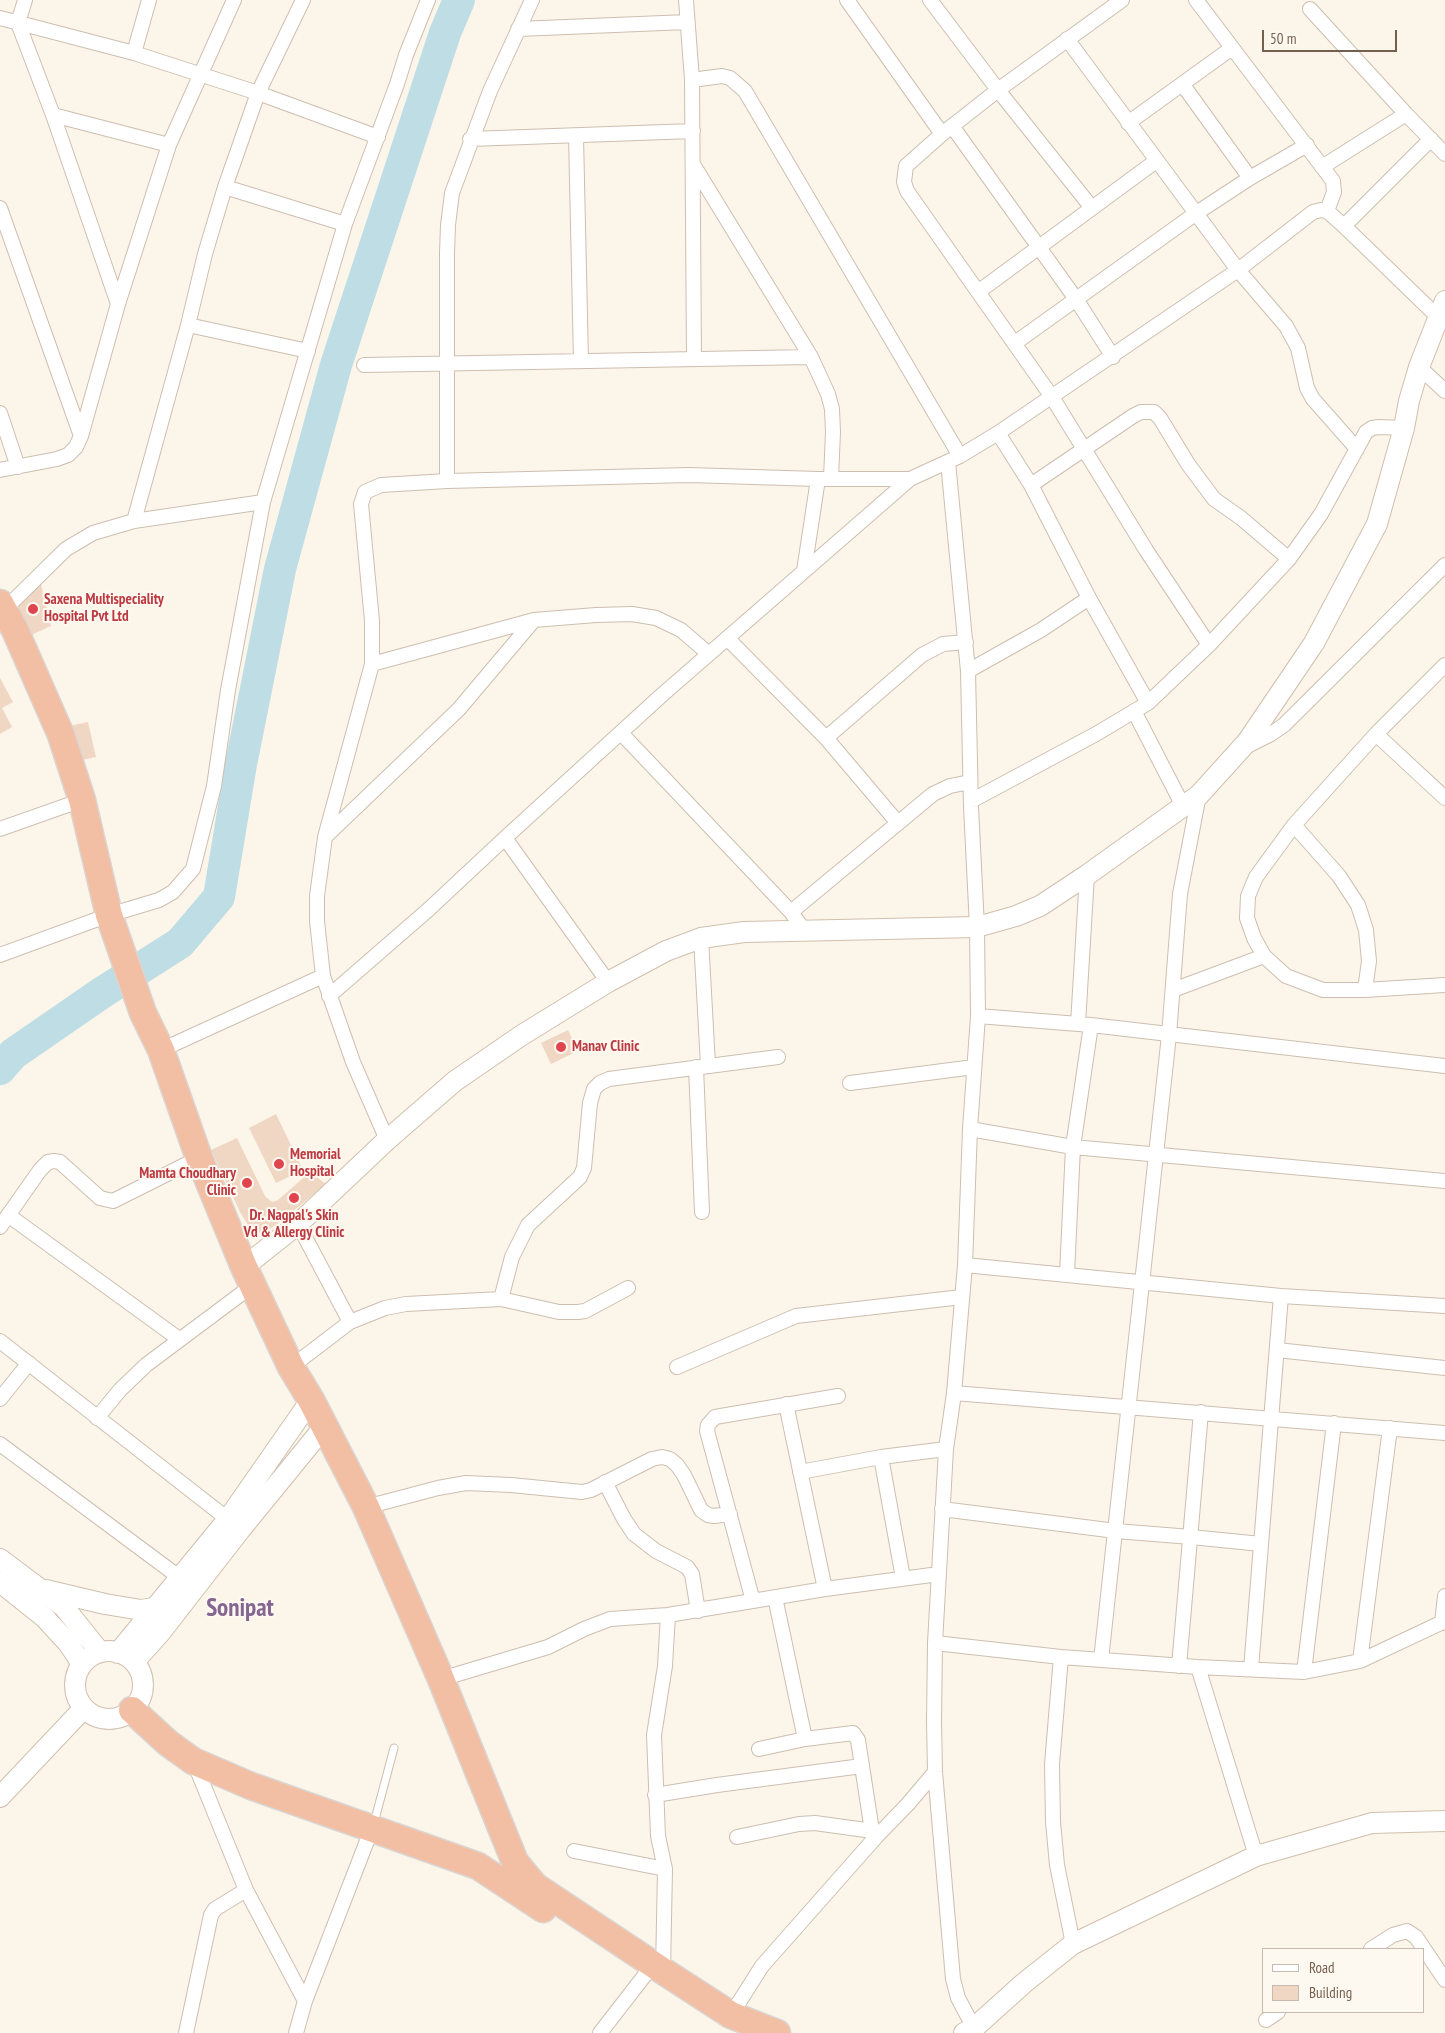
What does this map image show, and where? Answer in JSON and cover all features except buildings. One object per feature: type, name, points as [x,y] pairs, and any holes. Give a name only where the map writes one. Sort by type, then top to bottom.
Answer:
[{"type":"highway","points":[[2,606],[15,630],[61,735],[82,800],[113,925],[143,1013],[161,1050],[199,1158],[249,1276],[291,1367],[311,1400],[366,1507],[441,1679],[515,1862],[535,1886],[730,2027],[777,2033]]},
{"type":"highway","points":[[132,1710],[168,1743],[193,1761],[251,1786],[478,1866],[654,1973]]},
{"type":"street","points":[[25,0],[18,23],[53,115],[118,304]]},
{"type":"street","points":[[134,52],[149,0]]},
{"type":"street","points":[[0,470],[57,460],[68,455],[76,447],[81,436],[118,304],[169,144],[234,0]]},
{"type":"street","points":[[134,520],[188,325],[205,254],[226,187],[258,93],[303,0]]},
{"type":"street","points":[[0,955],[113,925],[173,892],[193,869],[214,786],[228,690],[263,502],[345,224],[378,137],[406,55],[428,0]]},
{"type":"street","points":[[447,481],[448,225],[452,193],[470,139],[532,0]]},
{"type":"street","points":[[686,0],[692,80],[694,166],[694,359]]},
{"type":"street","points":[[847,0],[1039,248],[1076,299],[1113,357]]},
{"type":"street","points":[[1122,0],[1066,39],[947,130],[906,166],[904,182],[907,191],[1052,397],[1086,449],[1146,550],[1208,645]]},
{"type":"street","points":[[1196,0],[1307,145],[1332,181],[1334,192],[1327,211]]},
{"type":"street","points":[[932,1],[998,90],[1092,208]]},
{"type":"street","points":[[1310,9],[1445,154]]},
{"type":"street","points":[[0,18],[134,52],[258,93],[378,137]]},
{"type":"street","points":[[518,29],[687,22]]},
{"type":"street","points":[[1066,39],[1195,214],[1238,270],[1286,326],[1298,348],[1307,388],[1313,399],[1356,449]]},
{"type":"street","points":[[1128,122],[1183,85],[1232,48]]},
{"type":"street","points":[[692,80],[722,76],[730,78],[745,91],[954,459],[968,671],[970,782],[977,926],[978,1016],[970,1129],[965,1265],[954,1392],[946,1449],[942,1509],[935,1643],[935,1772],[953,1979],[970,2031],[1024,1983],[1073,1944],[1256,1856],[1372,1824],[1445,1821]]},
{"type":"street","points":[[1183,85],[1250,178]]},
{"type":"street","points":[[1322,167],[1406,114]]},
{"type":"street","points":[[53,115],[169,144]]},
{"type":"street","points":[[470,139],[693,131]]},
{"type":"street","points":[[576,136],[580,362]]},
{"type":"street","points":[[1344,226],[1431,139]]},
{"type":"street","points":[[1015,343],[1195,214],[1250,178],[1307,145]]},
{"type":"street","points":[[978,292],[1156,161]]},
{"type":"street","points":[[694,166],[812,357],[828,394],[832,409],[833,432],[825,479],[804,571]]},
{"type":"street","points":[[226,187],[345,224]]},
{"type":"street","points":[[0,208],[81,436]]},
{"type":"street","points":[[97,1418],[132,1377],[179,1339],[249,1276],[298,1224],[387,1140],[456,1081],[522,1035],[608,982],[666,951],[701,938],[744,932],[977,926],[1016,916],[1040,906],[1087,875],[1191,800],[1241,749],[1314,643],[1377,524],[1419,367],[1441,309],[1327,211],[1313,212],[1238,270],[1113,357],[998,433],[954,459],[910,479],[621,732],[428,910],[330,996]]},
{"type":"street","points":[[188,325],[308,351]]},
{"type":"street","points":[[364,365],[812,357]]},
{"type":"street","points":[[1419,367],[1445,391]]},
{"type":"street","points":[[1031,485],[1133,416],[1141,412],[1154,412],[1160,418],[1188,464],[1214,499],[1241,518],[1290,559]]},
{"type":"street","points":[[0,413],[18,467]]},
{"type":"street","points":[[971,802],[1148,703],[1208,645],[1290,559],[1321,514],[1366,432],[1372,428],[1404,428]]},
{"type":"street","points":[[998,433],[1031,485],[1089,598],[1148,703]]},
{"type":"street","points":[[387,1140],[354,1062],[330,996],[323,976],[318,947],[317,896],[325,837],[372,664],[372,621],[361,504],[363,496],[369,489],[381,485],[447,481],[688,475],[825,479],[910,479]]},
{"type":"street","points":[[2,606],[66,549],[93,533],[134,520],[263,502]]},
{"type":"street","points":[[1241,749],[1271,734],[1284,725],[1445,565]]},
{"type":"street","points":[[968,671],[1041,630],[1089,598]]},
{"type":"street","points":[[372,664],[534,620],[632,614],[656,618],[681,630],[709,654]]},
{"type":"street","points":[[325,837],[459,709],[534,620]]},
{"type":"street","points":[[727,638],[826,738],[898,823]]},
{"type":"street","points":[[826,738],[922,654],[943,644],[966,642]]},
{"type":"street","points":[[1445,665],[1376,734],[1294,825],[1256,877],[1248,896],[1247,918],[1254,938],[1264,956],[1286,976],[1323,990],[1365,990],[1445,985]]},
{"type":"street","points":[[1101,1660],[1116,1532],[1127,1406],[1169,1035],[1180,894],[1191,800],[1134,711]]},
{"type":"street","points":[[621,732],[791,912],[804,930]]},
{"type":"street","points":[[1376,734],[1445,798]]},
{"type":"street","points":[[791,912],[898,823],[941,790],[970,782]]},
{"type":"street","points":[[0,829],[82,800]]},
{"type":"street","points":[[1294,825],[1339,876],[1358,905],[1366,930],[1369,961],[1365,990]]},
{"type":"street","points":[[504,838],[608,982]]},
{"type":"street","points":[[1066,1274],[1073,1147],[1084,1025],[1087,875]]},
{"type":"street","points":[[701,938],[702,1212]]},
{"type":"street","points":[[1173,990],[1264,956]]},
{"type":"street","points":[[161,1050],[323,976]]},
{"type":"street","points":[[978,1016],[1084,1025],[1445,1066]]},
{"type":"street","points":[[501,1299],[512,1257],[528,1224],[580,1177],[584,1168],[590,1103],[594,1089],[609,1079],[778,1056]]},
{"type":"street","points":[[850,1083],[974,1067]]},
{"type":"street","points":[[970,1129],[1073,1147],[1445,1181]]},
{"type":"street","points":[[179,1339],[4,1221],[40,1170],[48,1162],[54,1160],[60,1162],[100,1198],[113,1201],[199,1158]]},
{"type":"street","points":[[298,1224],[350,1322]]},
{"type":"street","points":[[965,1265],[1281,1296],[1445,1306]]},
{"type":"street","points":[[291,1367],[350,1322],[385,1308],[406,1304],[501,1299],[559,1312],[578,1312],[585,1311],[628,1288]]},
{"type":"street","points":[[677,1367],[796,1316],[962,1296]]},
{"type":"street","points":[[1251,1669],[1281,1296]]},
{"type":"street","points":[[0,1341],[234,1524]]},
{"type":"street","points":[[1277,1350],[1445,1368]]},
{"type":"street","points":[[0,1399],[29,1363]]},
{"type":"street","points":[[954,1392],[1445,1433]]},
{"type":"street","points":[[753,1601],[707,1431],[708,1425],[715,1418],[838,1396]]},
{"type":"street","points":[[0,1559],[64,1607],[117,1655],[142,1674],[143,1686],[138,1702],[132,1710],[117,1718],[108,1719],[93,1716],[84,1708],[77,1698],[74,1684],[77,1671],[85,1660],[117,1655],[160,1633],[234,1524],[311,1400]]},
{"type":"street","points":[[786,1404],[825,1588]]},
{"type":"street","points":[[1179,1666],[1201,1412]]},
{"type":"street","points":[[1304,1672],[1334,1423]]},
{"type":"street","points":[[117,1655],[179,1577],[234,1524],[324,1427]]},
{"type":"street","points":[[1360,1661],[1390,1428]]},
{"type":"street","points":[[0,1444],[179,1577]]},
{"type":"street","points":[[800,1472],[881,1457],[946,1449]]},
{"type":"street","points":[[366,1507],[438,1488],[466,1483],[511,1485],[572,1492],[591,1490],[652,1459],[662,1457],[670,1459],[684,1474],[701,1510],[708,1515],[714,1516],[730,1514]]},
{"type":"street","points":[[881,1457],[903,1578]]},
{"type":"street","points":[[605,1482],[634,1534],[650,1547],[687,1567],[692,1574],[698,1611]]},
{"type":"street","points":[[942,1509],[1116,1532],[1191,1536],[1261,1544]]},
{"type":"street","points":[[441,1679],[548,1648],[584,1629],[610,1619],[698,1611],[825,1588],[939,1574]]},
{"type":"street","points":[[0,1582],[45,1618],[68,1643],[82,1664]]},
{"type":"street","points":[[39,1588],[106,1604],[141,1610],[154,1608]]},
{"type":"street","points":[[775,1596],[805,1739]]},
{"type":"street","points":[[935,1643],[1061,1657],[1179,1666],[1304,1672],[1360,1661],[1443,1622],[1445,1596]]},
{"type":"street","points":[[600,2033],[654,1973],[664,1869],[658,1836],[655,1796],[654,1734],[665,1666],[668,1615]]},
{"type":"street","points":[[1061,1657],[1052,1764],[1052,1822],[1057,1865],[1073,1944]]},
{"type":"street","points":[[1198,1667],[1256,1856]]},
{"type":"street","points":[[0,1796],[84,1708]]},
{"type":"street","points":[[759,1749],[805,1739],[853,1733],[858,1740],[877,1831]]},
{"type":"street","points":[[193,1761],[246,1890],[305,2001]]},
{"type":"street","points":[[655,1796],[717,1785],[862,1766]]},
{"type":"street","points":[[730,2027],[762,1966],[877,1831],[908,1804],[935,1772]]},
{"type":"street","points":[[737,1837],[799,1824],[827,1824],[877,1831]]},
{"type":"street","points":[[296,2033],[305,2001],[372,1828]]},
{"type":"street","points":[[574,1851],[664,1869]]},
{"type":"street","points":[[186,2033],[211,1915],[215,1908],[246,1890]]},
{"type":"street","points":[[1372,1948],[1393,1934],[1407,1931],[1416,1937],[1423,1948]]},
{"type":"street","points":[[1425,1950],[1445,1980]]},
{"type":"lane","points":[[372,1828],[394,1748]]},
{"type":"waterway","points":[[0,1069],[13,1054],[103,992],[180,943],[219,897],[241,764],[280,569],[336,365],[445,33],[459,0]]},
{"type":"place","name":"Saxena Multispeciality Hospital Pvt Ltd","points":[[33,609]]},
{"type":"place","name":"Manav Clinic","points":[[561,1047]]},
{"type":"place","name":"Memorial Hospital","points":[[279,1164]]},
{"type":"place","name":"Mamta Choudhary Clinic","points":[[247,1183]]},
{"type":"place","name":"Dr. Nagpal's Skin Vd & Allergy Clinic","points":[[294,1198]]},
{"type":"district","name":"Sonipat","points":[[240,1609]]}]
